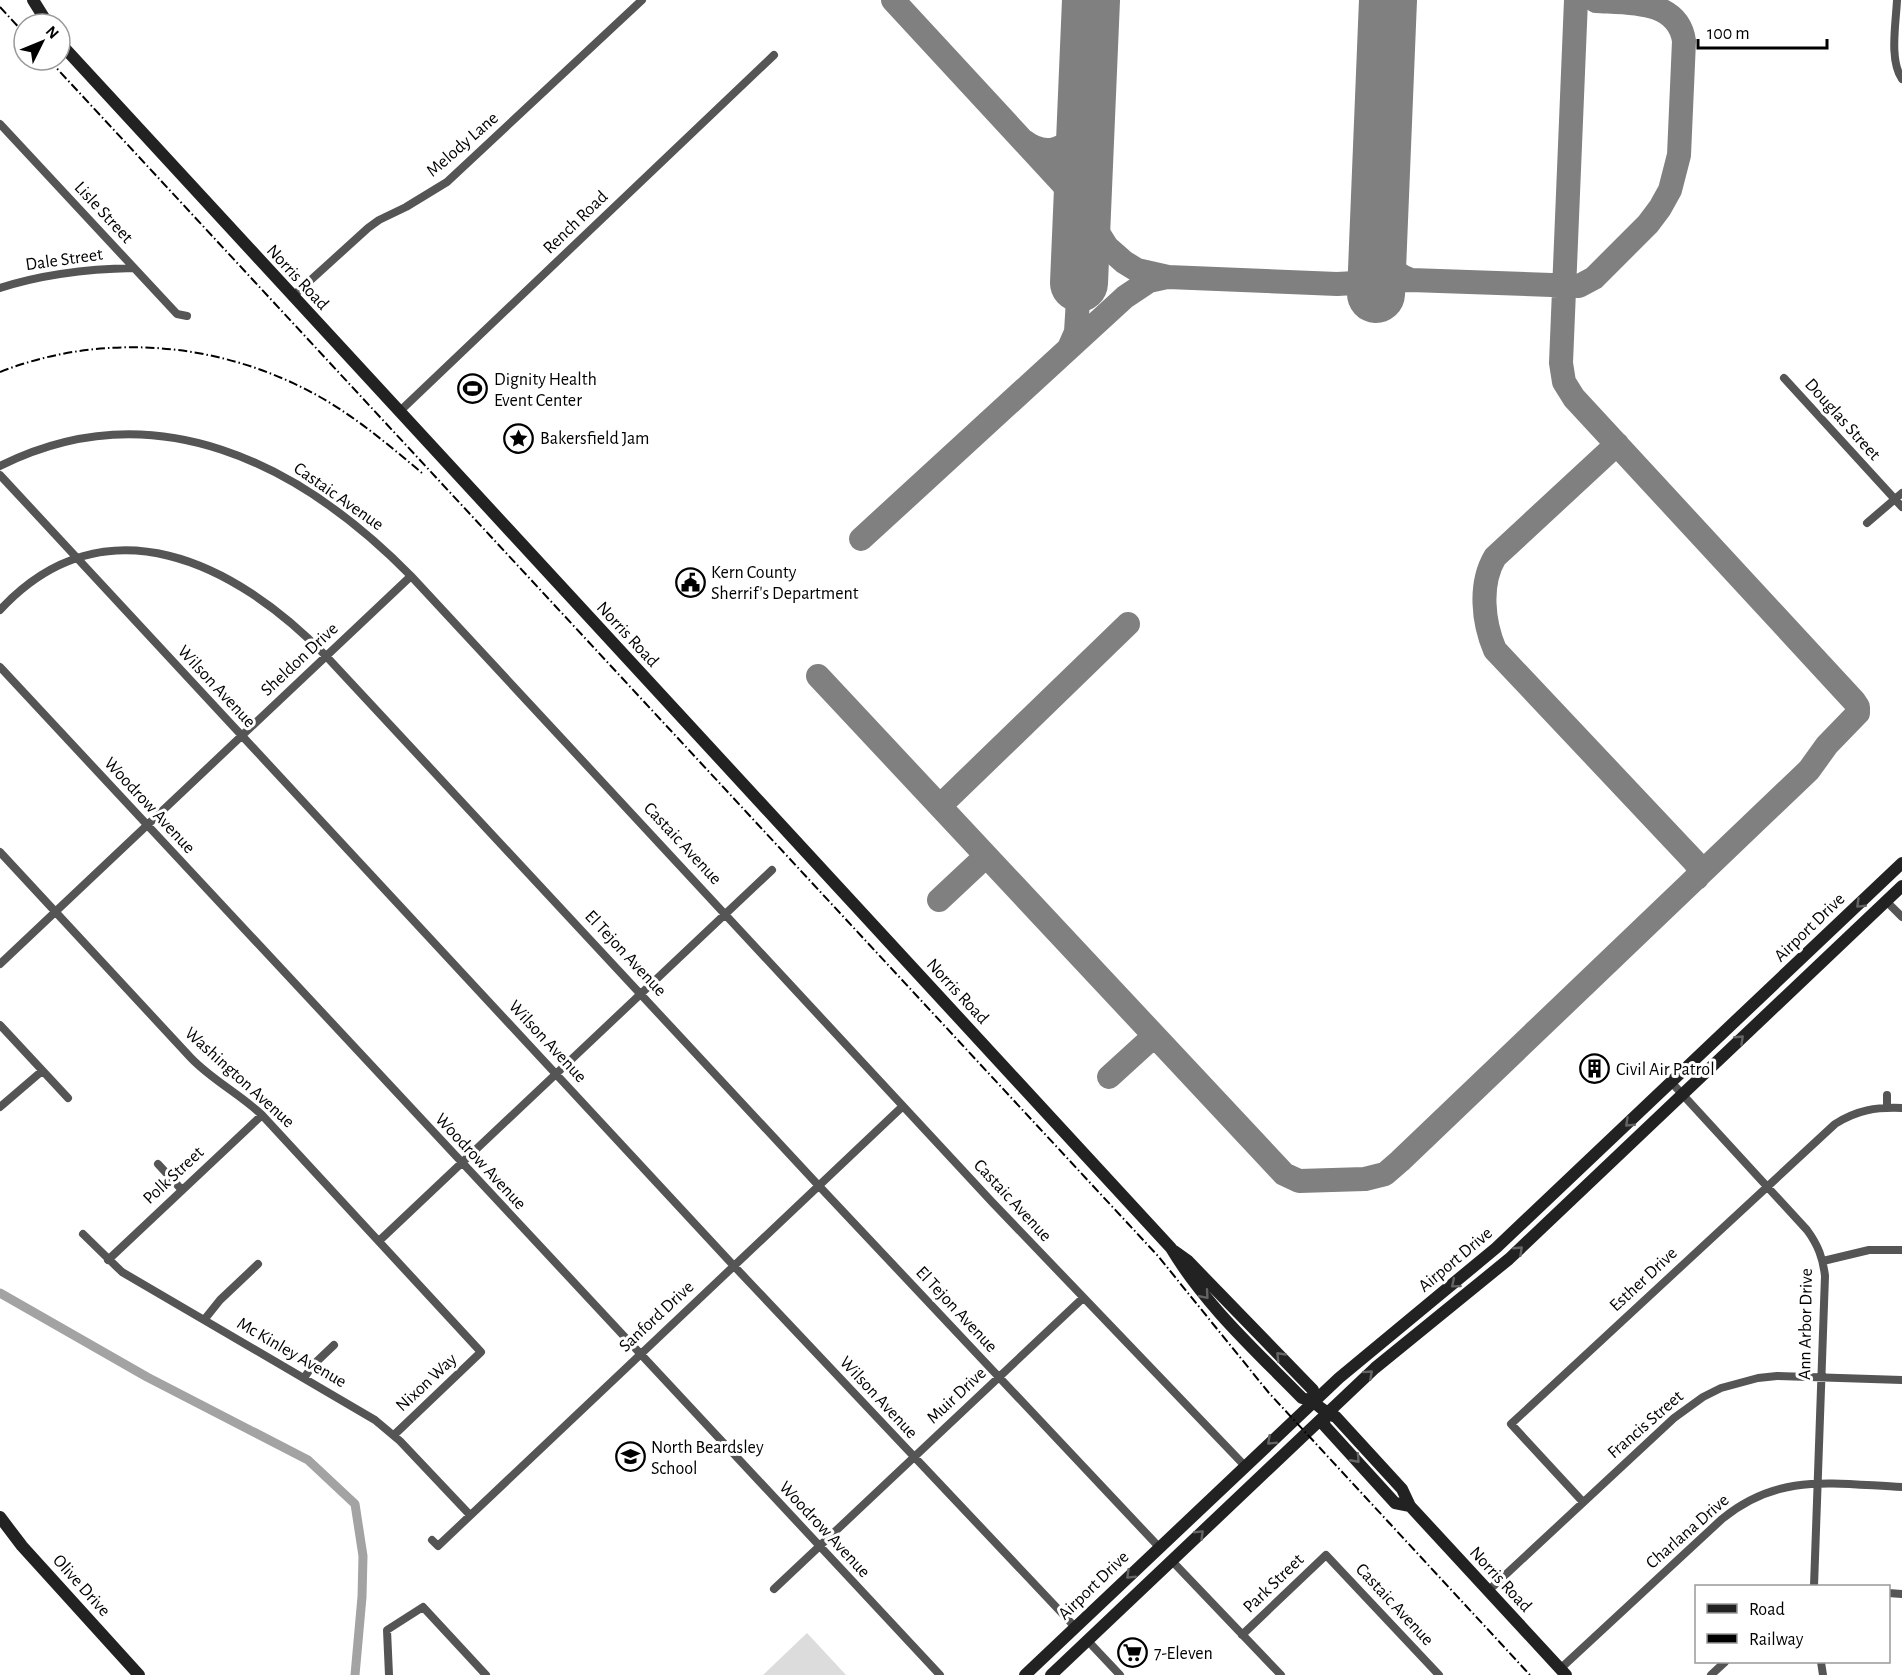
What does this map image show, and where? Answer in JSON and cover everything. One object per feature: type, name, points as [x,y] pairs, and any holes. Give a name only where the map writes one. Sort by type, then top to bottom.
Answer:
[{"type":"main road","name":"Norris Road","points":[[72,55],[292,297],[1171,1248],[1188,1261],[1313,1390],[1314,1401],[1325,1413],[1336,1417],[1402,1489],[1410,1506],[1563,1672]]},
{"type":"main road","name":"Airport Drive","points":[[1025,1675],[1314,1401],[1365,1355],[1482,1261],[1902,864]]},
{"type":"main road","points":[[1886,901],[1887,889],[1902,874]]},
{"type":"main road","name":"Airport Drive","points":[[1051,1675],[1325,1413],[1383,1361],[1509,1259],[1902,886]]},
{"type":"main road","name":"Olive Drive","points":[[0,1518],[22,1546],[139,1675]]},
{"type":"street","name":"Melody Lane","points":[[292,297],[368,228],[447,182],[642,0]]},
{"type":"street","points":[[1897,0],[1895,58],[1902,80]]},
{"type":"street","name":"Rench Road","points":[[399,412],[774,55]]},
{"type":"street","name":"Lisle Street","points":[[0,124],[177,314],[187,316]]},
{"type":"street","name":"Dale Street","points":[[0,288],[73,272],[133,268]]},
{"type":"street","name":"Douglas Street","points":[[1784,378],[1902,507]]},
{"type":"street","name":"Castaic Avenue","points":[[0,466],[32,452],[101,436],[152,435],[202,443],[251,460],[317,497],[372,538],[411,576],[1083,1298],[1245,1466]]},
{"type":"street","name":"Wilson Avenue","points":[[0,475],[734,1266],[1075,1627]]},
{"type":"street","points":[[1866,523],[1902,493]]},
{"type":"street","name":"El Tejon Avenue","points":[[0,610],[43,575],[78,559],[138,551],[160,553],[212,570],[270,606],[291,622],[326,656],[819,1186],[1159,1547]]},
{"type":"street","name":"Sheldon Drive","points":[[0,964],[411,576]]},
{"type":"street","name":"Woodrow Avenue","points":[[0,667],[940,1675]]},
{"type":"street","name":"Washington Avenue","points":[[0,852],[199,1066],[262,1115],[481,1352]]},
{"type":"street","points":[[379,1241],[772,870]]},
{"type":"street","points":[[1886,901],[1902,917]]},
{"type":"street","points":[[0,1025],[68,1098]]},
{"type":"street","points":[[0,1107],[42,1071]]},
{"type":"street","name":"Ann Arbor Drive","points":[[1672,1083],[1807,1230],[1823,1261],[1825,1276],[1814,1585]]},
{"type":"street","points":[[1887,1095],[1887,1107]]},
{"type":"street","name":"Sanford Drive","points":[[432,1540],[438,1546],[903,1106]]},
{"type":"street","name":"Esther Drive","points":[[1583,1502],[1511,1424],[1836,1124],[1858,1112],[1887,1107],[1902,1108]]},
{"type":"street","name":"Polk Street","points":[[108,1260],[262,1115]]},
{"type":"street","points":[[158,1164],[182,1190]]},
{"type":"street","name":"Mc Kinley Avenue","points":[[83,1234],[122,1272],[358,1409],[394,1435],[470,1515]]},
{"type":"street","points":[[1823,1261],[1869,1250],[1902,1250]]},
{"type":"street","points":[[204,1320],[220,1300],[258,1264]]},
{"type":"street","name":"Muir Drive","points":[[774,1589],[1083,1298]]},
{"type":"street","points":[[304,1378],[313,1365],[334,1344]]},
{"type":"street","name":"Nixon Way","points":[[394,1435],[481,1352]]},
{"type":"street","name":"Francis Street","points":[[1488,1591],[1674,1418],[1703,1396],[1739,1382],[1777,1376],[1902,1380]]},
{"type":"street","name":"Charlana Drive","points":[[1563,1672],[1734,1509],[1765,1492],[1783,1487],[1818,1484],[1902,1487]]},
{"type":"street","name":"Castaic Avenue","points":[[1326,1555],[1439,1675]]},
{"type":"street","name":"Park Street","points":[[1242,1635],[1326,1555]]},
{"type":"street","points":[[1172,1561],[1281,1675]]},
{"type":"street","points":[[389,1675],[387,1630],[423,1607],[486,1675]]},
{"type":"street","points":[[1087,1640],[1120,1675]]},
{"type":"street","points":[[1711,1675],[1724,1663]]},
{"type":"shaded area","points":[[807,1633],[846,1675],[763,1675]]},
{"type":"waterway","points":[[0,1293],[147,1377],[308,1460],[355,1504],[363,1556],[355,1675]]},
{"type":"taxiway","points":[[893,0],[1076,198],[1107,247],[1137,270],[1168,277],[1337,284],[1411,280],[1397,273],[1382,254],[1379,229],[1382,188]]},
{"type":"taxiway","points":[[818,676],[1284,1174],[1299,1181],[1365,1179],[1385,1174],[1400,1161],[1809,770],[1827,745],[1858,713],[1858,707],[1854,701],[1574,398],[1564,382],[1561,363],[1576,0]]},
{"type":"taxiway","points":[[1411,280],[1579,286],[1594,278],[1648,224],[1660,208],[1670,190],[1679,155],[1684,41],[1680,28],[1673,18],[1651,6],[1596,1]]},
{"type":"taxiway","points":[[1024,141],[1039,149],[1055,149],[1072,140],[1081,129],[1087,105],[1089,31]]},
{"type":"taxiway","points":[[1088,116],[1086,195],[1089,215]]},
{"type":"taxiway","points":[[861,539],[1125,297],[1149,281],[1167,277]]},
{"type":"taxiway","points":[[1069,348],[1076,332],[1079,283]]},
{"type":"taxiway","points":[[1617,444],[1495,557],[1485,591],[1484,603],[1488,627],[1495,650],[1694,861],[1699,868],[1697,878]]},
{"type":"taxiway","points":[[940,806],[1128,624]]},
{"type":"taxiway","points":[[939,900],[986,856]]},
{"type":"taxiway","points":[[1109,1077],[1154,1036]]},
{"type":"runway","points":[[1079,283],[1091,0]]},
{"type":"runway","points":[[1376,294],[1388,0]]},
{"type":"railway","points":[[0,7],[12,20]]},
{"type":"railway","points":[[60,72],[1158,1256],[1269,1393],[1530,1675]]},
{"type":"railway","points":[[0,372],[40,359],[80,351],[121,347],[163,348],[204,354],[244,364],[283,378],[320,397],[360,423],[422,473]]},
{"type":"place","name":"Dignity Health Event Center","points":[[473,389]]},
{"type":"place","name":"Bakersfield Jam","points":[[519,438]]},
{"type":"place","name":"Kern County Sherrif's Department","points":[[690,582]]},
{"type":"place","name":"Civil Air Patrol","points":[[1595,1069]]},
{"type":"place","name":"North Beardsley School","points":[[630,1457]]},
{"type":"place","name":"7-Eleven","points":[[1133,1653]]}]
